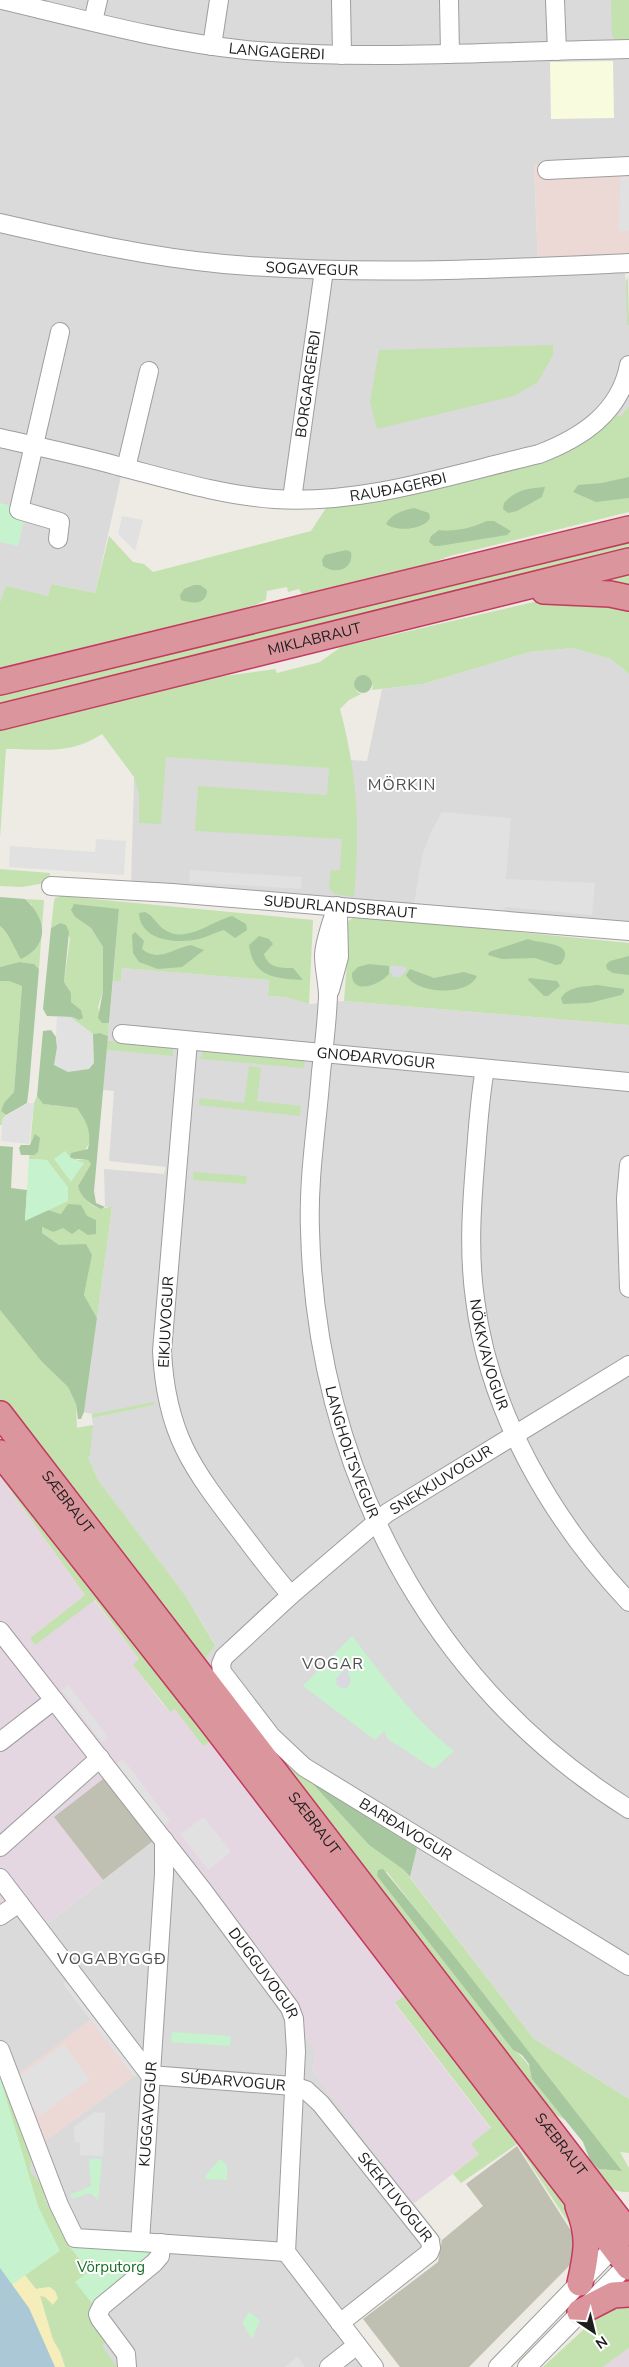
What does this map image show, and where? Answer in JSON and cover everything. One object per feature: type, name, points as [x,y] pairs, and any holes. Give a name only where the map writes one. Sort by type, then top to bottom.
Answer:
[{"type":"highway","name":"MIKLABRAUT","points":[[0,682],[629,529]]},
{"type":"highway","name":"MIKLABRAUT","points":[[0,717],[629,560]]},
{"type":"highway","points":[[501,592],[575,591],[610,594],[629,598]]},
{"type":"highway","name":"SÆBRAUT","points":[[0,1414],[596,2189],[627,2248]]},
{"type":"highway","name":"SÆBRAUT","points":[[0,1453],[210,1720],[571,2190],[627,2248]]},
{"type":"highway","points":[[596,2189],[617,2200],[629,2201]]},
{"type":"highway","points":[[571,2190],[585,2224],[587,2236],[586,2260],[580,2283]]},
{"type":"highway","points":[[580,2312],[613,2295],[629,2294]]},
{"type":"street","name":"LANGAGERÐI","points":[[2,0],[212,46],[246,50],[342,55],[629,49]]},
{"type":"street","points":[[92,21],[98,0]]},
{"type":"street","name":"LANGAGERÐI","points":[[212,46],[218,0]]},
{"type":"street","name":"LANGAGERÐI","points":[[341,0],[342,55]]},
{"type":"street","points":[[449,0],[450,54]]},
{"type":"street","points":[[555,0],[557,51]]},
{"type":"street","points":[[547,170],[629,166]]},
{"type":"street","name":"SOGAVEGUR","points":[[0,223],[116,248],[166,257],[223,264],[324,270],[472,269],[629,263]]},
{"type":"street","name":"BORGARGERÐI","points":[[292,498],[324,270]]},
{"type":"street","points":[[58,539],[60,522],[19,510],[60,332]]},
{"type":"street","name":"RAUÐAGERÐI","points":[[0,438],[224,492],[275,499],[381,491],[548,451],[573,439],[590,428],[617,398],[626,380],[629,365]]},
{"type":"street","points":[[126,468],[149,371]]},
{"type":"street","name":"SUÐURLANDSBRAUT","points":[[51,886],[337,906],[629,931]]},
{"type":"street","name":"LANGHOLTSVEGUR","points":[[337,906],[339,957],[328,995],[310,1214],[317,1327],[336,1414],[359,1484],[376,1523],[392,1554],[432,1619],[476,1676],[507,1712],[552,1754],[583,1778],[629,1809]]},
{"type":"street","name":"GNOÐARVOGUR","points":[[122,1034],[629,1082]]},
{"type":"street","name":"EIKJUVOGUR","points":[[188,1041],[162,1351],[164,1382],[169,1411],[176,1432],[202,1481],[291,1595]]},
{"type":"street","name":"NÖKKVAVOGUR","points":[[485,1069],[470,1223],[472,1277],[483,1345],[514,1434],[567,1525],[600,1572],[629,1602]]},
{"type":"street","points":[[629,1165],[626,1208],[629,1288]]},
{"type":"street","name":"SNEKKJUVOGUR","points":[[224,1657],[291,1595],[387,1513],[629,1365]]},
{"type":"street","name":"DUGGUVOGUR","points":[[0,1631],[164,1840],[290,2008],[294,2019],[296,2051],[286,2252]]},
{"type":"street","name":"BARÐAVOGUR","points":[[224,1657],[221,1664],[222,1672],[271,1736],[304,1767],[629,1966]]},
{"type":"street","points":[[0,1742],[54,1700]]},
{"type":"street","points":[[0,1847],[100,1758]]},
{"type":"street","name":"KUGGAVOGUR","points":[[140,2242],[164,1874],[164,1840]]},
{"type":"street","points":[[0,1878],[150,2075]]},
{"type":"street","points":[[0,1916],[19,1903]]},
{"type":"street","points":[[0,2050],[59,2205],[75,2238],[286,2252],[374,2367]]},
{"type":"street","name":"SÚÐARVOGUR","points":[[150,2075],[293,2086]]},
{"type":"street","name":"SKEKTUVOGUR","points":[[293,2086],[306,2090],[321,2104],[430,2241],[432,2248],[429,2253],[340,2323]]},
{"type":"street","points":[[127,2367],[126,2354],[100,2319],[100,2310],[102,2306],[154,2264],[160,2256],[161,2243]]},
{"type":"street","points":[[498,2367],[580,2283],[627,2248]]},
{"type":"street","points":[[526,2367],[580,2312],[627,2248]]},
{"type":"street","points":[[329,2367],[357,2345]]},
{"type":"shaded area","points":[[0,0],[629,0],[629,160],[534,165],[538,263],[624,259],[629,325],[629,406],[620,417],[457,482],[380,502],[326,508],[291,504],[122,472],[95,593],[53,584],[48,596],[6,587],[0,602]]},
{"type":"shaded area","points":[[613,61],[614,118],[551,119],[550,62]]},
{"type":"shaded area","points":[[629,160],[629,259],[538,263],[534,164]]},
{"type":"shaded area","points":[[620,177],[629,177],[629,231],[619,231]]},
{"type":"shaded area","points":[[122,516],[143,520],[135,551],[118,534]]},
{"type":"shaded area","points":[[574,648],[611,659],[629,674],[629,923],[131,883],[135,747],[367,761],[382,689],[423,684],[530,652]]},
{"type":"shaded area","points":[[442,812],[511,818],[506,879],[595,883],[592,915],[505,907],[504,913],[414,904],[422,856],[431,832]]},
{"type":"shaded area","points":[[96,839],[126,841],[124,875],[9,867],[10,846],[95,852]]},
{"type":"shaded area","points":[[190,870],[302,877],[301,889],[189,882]]},
{"type":"shaded area","points":[[391,965],[406,967],[406,971],[400,977],[394,977],[390,972]]},
{"type":"shaded area","points":[[122,968],[269,980],[268,996],[285,997],[309,1004],[344,1001],[629,1025],[629,2099],[534,2039],[410,1877],[417,1848],[311,1782],[271,1752],[203,1662],[215,1644],[185,1595],[98,1480],[77,1428],[93,1425],[92,1418],[153,1405],[154,1403],[92,1414],[84,1412],[112,1208],[105,1207],[104,1169],[164,1174],[166,1167],[109,1161],[114,1091],[103,1090],[113,981],[121,981]]},
{"type":"shaded area","points":[[57,1017],[70,1017],[93,1034],[94,1063],[89,1069],[68,1072],[54,1065],[57,1047]]},
{"type":"shaded area","points":[[27,1103],[34,1103],[29,1144],[1,1141],[3,1118]]},
{"type":"shaded area","points":[[0,1476],[85,1595],[30,1638],[35,1644],[94,1600],[140,1660],[133,1665],[161,1702],[170,1712],[175,1708],[203,1746],[210,1741],[408,1994],[395,2004],[491,2129],[479,2154],[413,2204],[312,2070],[316,2051],[157,1838],[54,1817],[103,1880],[38,1931],[21,1909],[0,1912]]},
{"type":"shaded area","points":[[347,1661],[351,1662],[348,1672],[351,1682],[347,1688],[341,1688],[337,1685],[336,1678],[344,1670]]},
{"type":"shaded area","points":[[68,1685],[108,1737],[102,1742],[62,1690]]},
{"type":"shaded area","points":[[123,1759],[170,1821],[163,1826],[116,1764]]},
{"type":"shaded area","points":[[107,1776],[157,1838],[103,1880],[54,1817]]},
{"type":"shaded area","points":[[204,1817],[231,1852],[208,1870],[181,1834]]},
{"type":"shaded area","points":[[157,1838],[316,2051],[312,2070],[442,2240],[345,2317],[353,2355],[362,2367],[117,2367],[101,2346],[109,2340],[89,2271],[63,2238],[70,2232],[43,2200],[51,2195],[30,2171],[32,2156],[37,2147],[142,2070],[13,2078],[0,2042],[0,1926],[21,1909],[38,1931]]},
{"type":"shaded area","points":[[69,1979],[140,2072],[134,2077],[63,1984]]},
{"type":"shaded area","points":[[99,2013],[142,2070],[37,2147],[13,2078]]},
{"type":"shaded area","points":[[64,2044],[90,2079],[40,2116],[28,2099],[20,2076]]},
{"type":"shaded area","points":[[94,2112],[105,2113],[103,2156],[80,2155],[80,2142],[75,2142],[74,2127]]},
{"type":"shaded area","points":[[517,2146],[575,2237],[577,2244],[570,2265],[469,2367],[400,2367],[363,2319],[438,2262],[442,2240],[483,2206],[466,2184]]},
{"type":"shaded area","points":[[629,2348],[629,2367],[603,2367]]},
{"type":"shaded area","points":[[297,2357],[305,2367],[285,2367]]},
{"type":"green space","points":[[611,0],[629,0],[629,42],[620,43],[612,36]]},
{"type":"green space","points":[[628,277],[629,325],[627,325],[626,281]]},
{"type":"green space","points":[[553,345],[553,355],[538,382],[514,396],[377,429],[370,402],[379,350]]},
{"type":"green space","points":[[629,406],[629,512],[450,556],[407,572],[302,594],[299,589],[288,592],[287,587],[267,591],[266,600],[233,615],[0,674],[0,602],[6,586],[48,596],[52,584],[95,593],[109,536],[133,562],[144,564],[153,572],[311,531],[326,508],[380,502],[457,482],[613,413],[620,417]]},
{"type":"green space","points":[[629,477],[629,498],[596,502],[573,492],[578,485],[602,483]]},
{"type":"green space","points":[[545,487],[542,497],[517,511],[508,513],[503,509],[504,503],[518,492]]},
{"type":"green space","points":[[0,503],[16,507],[25,516],[18,546],[0,542]]},
{"type":"green space","points":[[414,508],[429,513],[430,518],[427,522],[416,527],[403,529],[386,524],[394,515]]},
{"type":"green space","points":[[487,521],[494,521],[511,531],[507,535],[439,546],[434,546],[429,542],[431,536],[439,530],[463,529]]},
{"type":"green space","points":[[629,538],[629,550],[0,704],[0,693]]},
{"type":"green space","points":[[346,550],[351,552],[351,558],[350,563],[343,569],[333,570],[323,566],[322,560],[325,555]]},
{"type":"green space","points":[[629,568],[629,595],[587,586]]},
{"type":"green space","points":[[200,585],[207,590],[202,601],[194,603],[181,600],[180,595],[184,589]]},
{"type":"green space","points":[[542,600],[629,605],[629,674],[611,659],[573,648],[530,652],[423,684],[372,690],[373,685],[355,679],[354,685],[357,692],[361,694],[349,700],[340,709],[351,757],[356,802],[357,848],[354,897],[334,894],[329,887],[331,870],[340,870],[342,839],[195,831],[198,786],[327,795],[329,768],[166,757],[161,824],[139,823],[139,794],[134,777],[102,734],[90,741],[68,748],[44,750],[6,749],[0,838],[0,727],[52,713],[218,677],[275,669],[277,673],[320,662],[341,647]]},
{"type":"green space","points":[[359,675],[367,675],[372,680],[370,691],[359,693],[354,688],[354,680]]},
{"type":"green space","points":[[0,869],[50,873],[50,882],[22,887],[0,886]]},
{"type":"green space","points":[[62,896],[313,920],[309,1004],[285,997],[268,996],[269,980],[122,968],[121,981],[113,981],[119,909],[75,917],[91,928],[103,947],[103,991],[98,1007],[102,1023],[109,1023],[108,1036],[100,1033],[93,1034],[70,1017],[73,1017],[81,1010],[71,1002],[71,993],[64,982],[70,938],[60,923],[51,928],[55,898]]},
{"type":"green space","points":[[0,897],[25,899],[38,915],[41,923],[41,939],[37,947],[21,959],[9,937],[0,926]]},
{"type":"green space","points":[[25,899],[44,900],[39,969],[34,964],[19,962],[0,967],[0,926],[10,939],[17,953],[32,905]]},
{"type":"green space","points":[[74,904],[119,909],[109,1023],[102,1023],[98,1018],[103,991],[103,947],[91,928],[75,917],[71,910]]},
{"type":"green space","points":[[145,912],[162,928],[173,934],[190,933],[232,916],[246,924],[247,930],[235,938],[224,930],[199,939],[171,940],[153,935],[146,930],[141,922],[139,913]]},
{"type":"green space","points":[[359,916],[629,943],[629,1025],[344,1001],[348,951],[346,923]]},
{"type":"green space","points":[[60,923],[66,925],[69,932],[64,982],[71,993],[71,1002],[81,1010],[83,1018],[79,1020],[73,1017],[47,1016],[43,1009],[51,928]]},
{"type":"green space","points":[[135,932],[144,941],[142,949],[154,955],[160,955],[191,945],[204,950],[182,967],[158,969],[139,962],[133,953],[132,935]]},
{"type":"green space","points":[[259,936],[269,939],[273,944],[264,954],[268,962],[279,967],[293,968],[303,980],[283,979],[260,970],[251,956],[249,945]]},
{"type":"green space","points":[[528,939],[561,947],[565,957],[561,964],[556,965],[535,958],[502,959],[488,955],[489,952]]},
{"type":"green space","points":[[629,956],[629,975],[613,973],[607,969],[606,965],[610,961]]},
{"type":"green space","points":[[19,962],[34,964],[39,969],[29,1087],[27,1103],[6,1115],[1,1111],[4,1103],[14,1092],[22,986],[9,981],[0,981],[0,967]]},
{"type":"green space","points":[[369,964],[389,966],[389,974],[373,985],[361,986],[356,984],[352,973],[358,967]]},
{"type":"green space","points":[[410,969],[434,978],[464,972],[477,976],[472,983],[464,987],[442,991],[420,986],[412,981],[406,975]]},
{"type":"green space","points":[[529,978],[557,981],[560,986],[548,996],[544,996],[528,980]]},
{"type":"green space","points":[[0,981],[9,981],[22,986],[14,1092],[1,1111],[6,1115],[3,1118],[2,1125],[0,1125]]},
{"type":"green space","points":[[597,985],[624,989],[624,992],[621,995],[589,1003],[563,1004],[561,998],[568,991]]},
{"type":"green space","points":[[51,1030],[56,1037],[57,1047],[93,1063],[93,1034],[100,1033],[108,1036],[94,1191],[96,1203],[105,1207],[101,1209],[86,1200],[78,1186],[91,1164],[88,1160],[70,1158],[71,1153],[88,1149],[89,1132],[84,1118],[77,1108],[43,1104],[37,1096],[43,1031]]},
{"type":"green space","points":[[107,1041],[173,1047],[173,1056],[107,1050]]},
{"type":"green space","points":[[203,1051],[305,1060],[304,1068],[200,1059]]},
{"type":"green space","points":[[249,1066],[261,1068],[257,1101],[301,1106],[300,1116],[199,1105],[200,1098],[244,1103]]},
{"type":"green space","points":[[37,1096],[43,1104],[77,1108],[89,1129],[90,1140],[88,1146],[76,1160],[88,1160],[91,1164],[78,1186],[79,1189],[93,1206],[102,1208],[112,1207],[97,1318],[84,1295],[92,1255],[59,1245],[42,1233],[42,1227],[53,1232],[61,1214],[48,1210],[67,1201],[47,1160],[29,1159],[34,1103]]},
{"type":"green space","points":[[35,1134],[40,1138],[38,1152],[34,1155],[21,1155],[19,1148],[21,1145],[30,1145]]},
{"type":"green space","points":[[0,1146],[13,1147],[11,1188],[27,1190],[25,1220],[48,1210],[61,1214],[68,1204],[81,1205],[87,1216],[96,1220],[96,1234],[88,1235],[79,1229],[72,1234],[63,1228],[53,1232],[42,1227],[42,1233],[59,1245],[86,1244],[92,1255],[84,1295],[97,1318],[84,1412],[81,1419],[78,1419],[76,1404],[68,1387],[42,1362],[0,1310]]},
{"type":"green space","points":[[65,1151],[71,1158],[84,1163],[71,1182],[54,1159]]},
{"type":"green space","points":[[29,1159],[47,1160],[68,1187],[68,1201],[25,1221]]},
{"type":"green space","points":[[193,1172],[247,1176],[246,1184],[193,1180]]},
{"type":"green space","points":[[0,1310],[42,1362],[68,1387],[76,1404],[77,1428],[93,1425],[90,1455],[88,1457],[98,1480],[185,1595],[215,1645],[203,1662],[0,1400]]},
{"type":"green space","points":[[154,1402],[154,1405],[92,1418],[92,1414]]},
{"type":"green space","points":[[0,1461],[520,2136],[533,2161],[579,2227],[583,2237],[579,2245],[577,2236],[517,2144],[461,2183],[453,2174],[479,2154],[471,2144],[491,2128],[395,2003],[407,1994],[211,1741],[203,1746],[175,1709],[170,1712],[133,1665],[139,1659],[95,1600],[35,1645],[30,1638],[85,1595],[0,1476]]},
{"type":"green space","points":[[352,1636],[412,1711],[454,1751],[434,1769],[388,1739],[384,1731],[375,1740],[303,1686]]},
{"type":"green space","points":[[271,1752],[311,1782],[369,1845],[404,1870],[534,2039],[629,2099],[629,2153],[620,2152],[629,2168],[629,2192],[615,2190],[598,2179],[591,2167],[590,2160],[599,2169],[621,2171],[387,1872],[377,1876],[513,2050],[526,2062],[564,2118],[569,2122],[545,2109]]},
{"type":"green space","points":[[311,1782],[417,1848],[410,1877],[404,1870],[369,1845]]},
{"type":"green space","points":[[383,1869],[454,1956],[622,2171],[599,2169],[590,2160],[583,2142],[532,2079],[529,2064],[522,2055],[513,2050],[377,1876],[378,1870]]},
{"type":"green space","points":[[172,2032],[231,2036],[230,2046],[171,2042]]},
{"type":"green space","points":[[0,2062],[32,2156],[30,2171],[51,2195],[44,2200],[70,2233],[64,2238],[89,2271],[96,2308],[110,2339],[102,2346],[117,2367],[65,2367],[60,2352],[53,2340],[40,2296],[45,2296],[50,2287],[36,2289],[19,2268],[0,2155]]},
{"type":"green space","points":[[0,2077],[38,2206],[60,2251],[0,2293]]},
{"type":"green space","points":[[89,2159],[102,2159],[98,2200],[90,2193],[72,2199],[70,2195],[91,2186]]},
{"type":"green space","points":[[220,2159],[227,2165],[227,2180],[205,2179],[206,2175]]},
{"type":"green space","name":"Vörputorg","points":[[69,2246],[155,2247],[154,2253],[95,2307],[75,2282],[89,2271]]},
{"type":"green space","points":[[629,2300],[629,2348],[603,2367],[543,2367],[607,2308]]},
{"type":"green space","points":[[249,2312],[260,2320],[252,2339],[242,2323]]},
{"type":"sand","points":[[0,2261],[19,2268],[36,2289],[50,2287],[55,2291],[58,2298],[53,2305],[45,2297],[40,2296],[53,2340],[60,2352],[65,2367],[55,2367]]},
{"type":"water","points":[[0,2268],[29,2308],[55,2367],[0,2367]]},
{"type":"district","name":"MÖRKIN","points":[[402,785]]},
{"type":"district","name":"VOGAR","points":[[333,1664]]},
{"type":"district","name":"VOGABYGGÐ","points":[[112,1959]]}]
